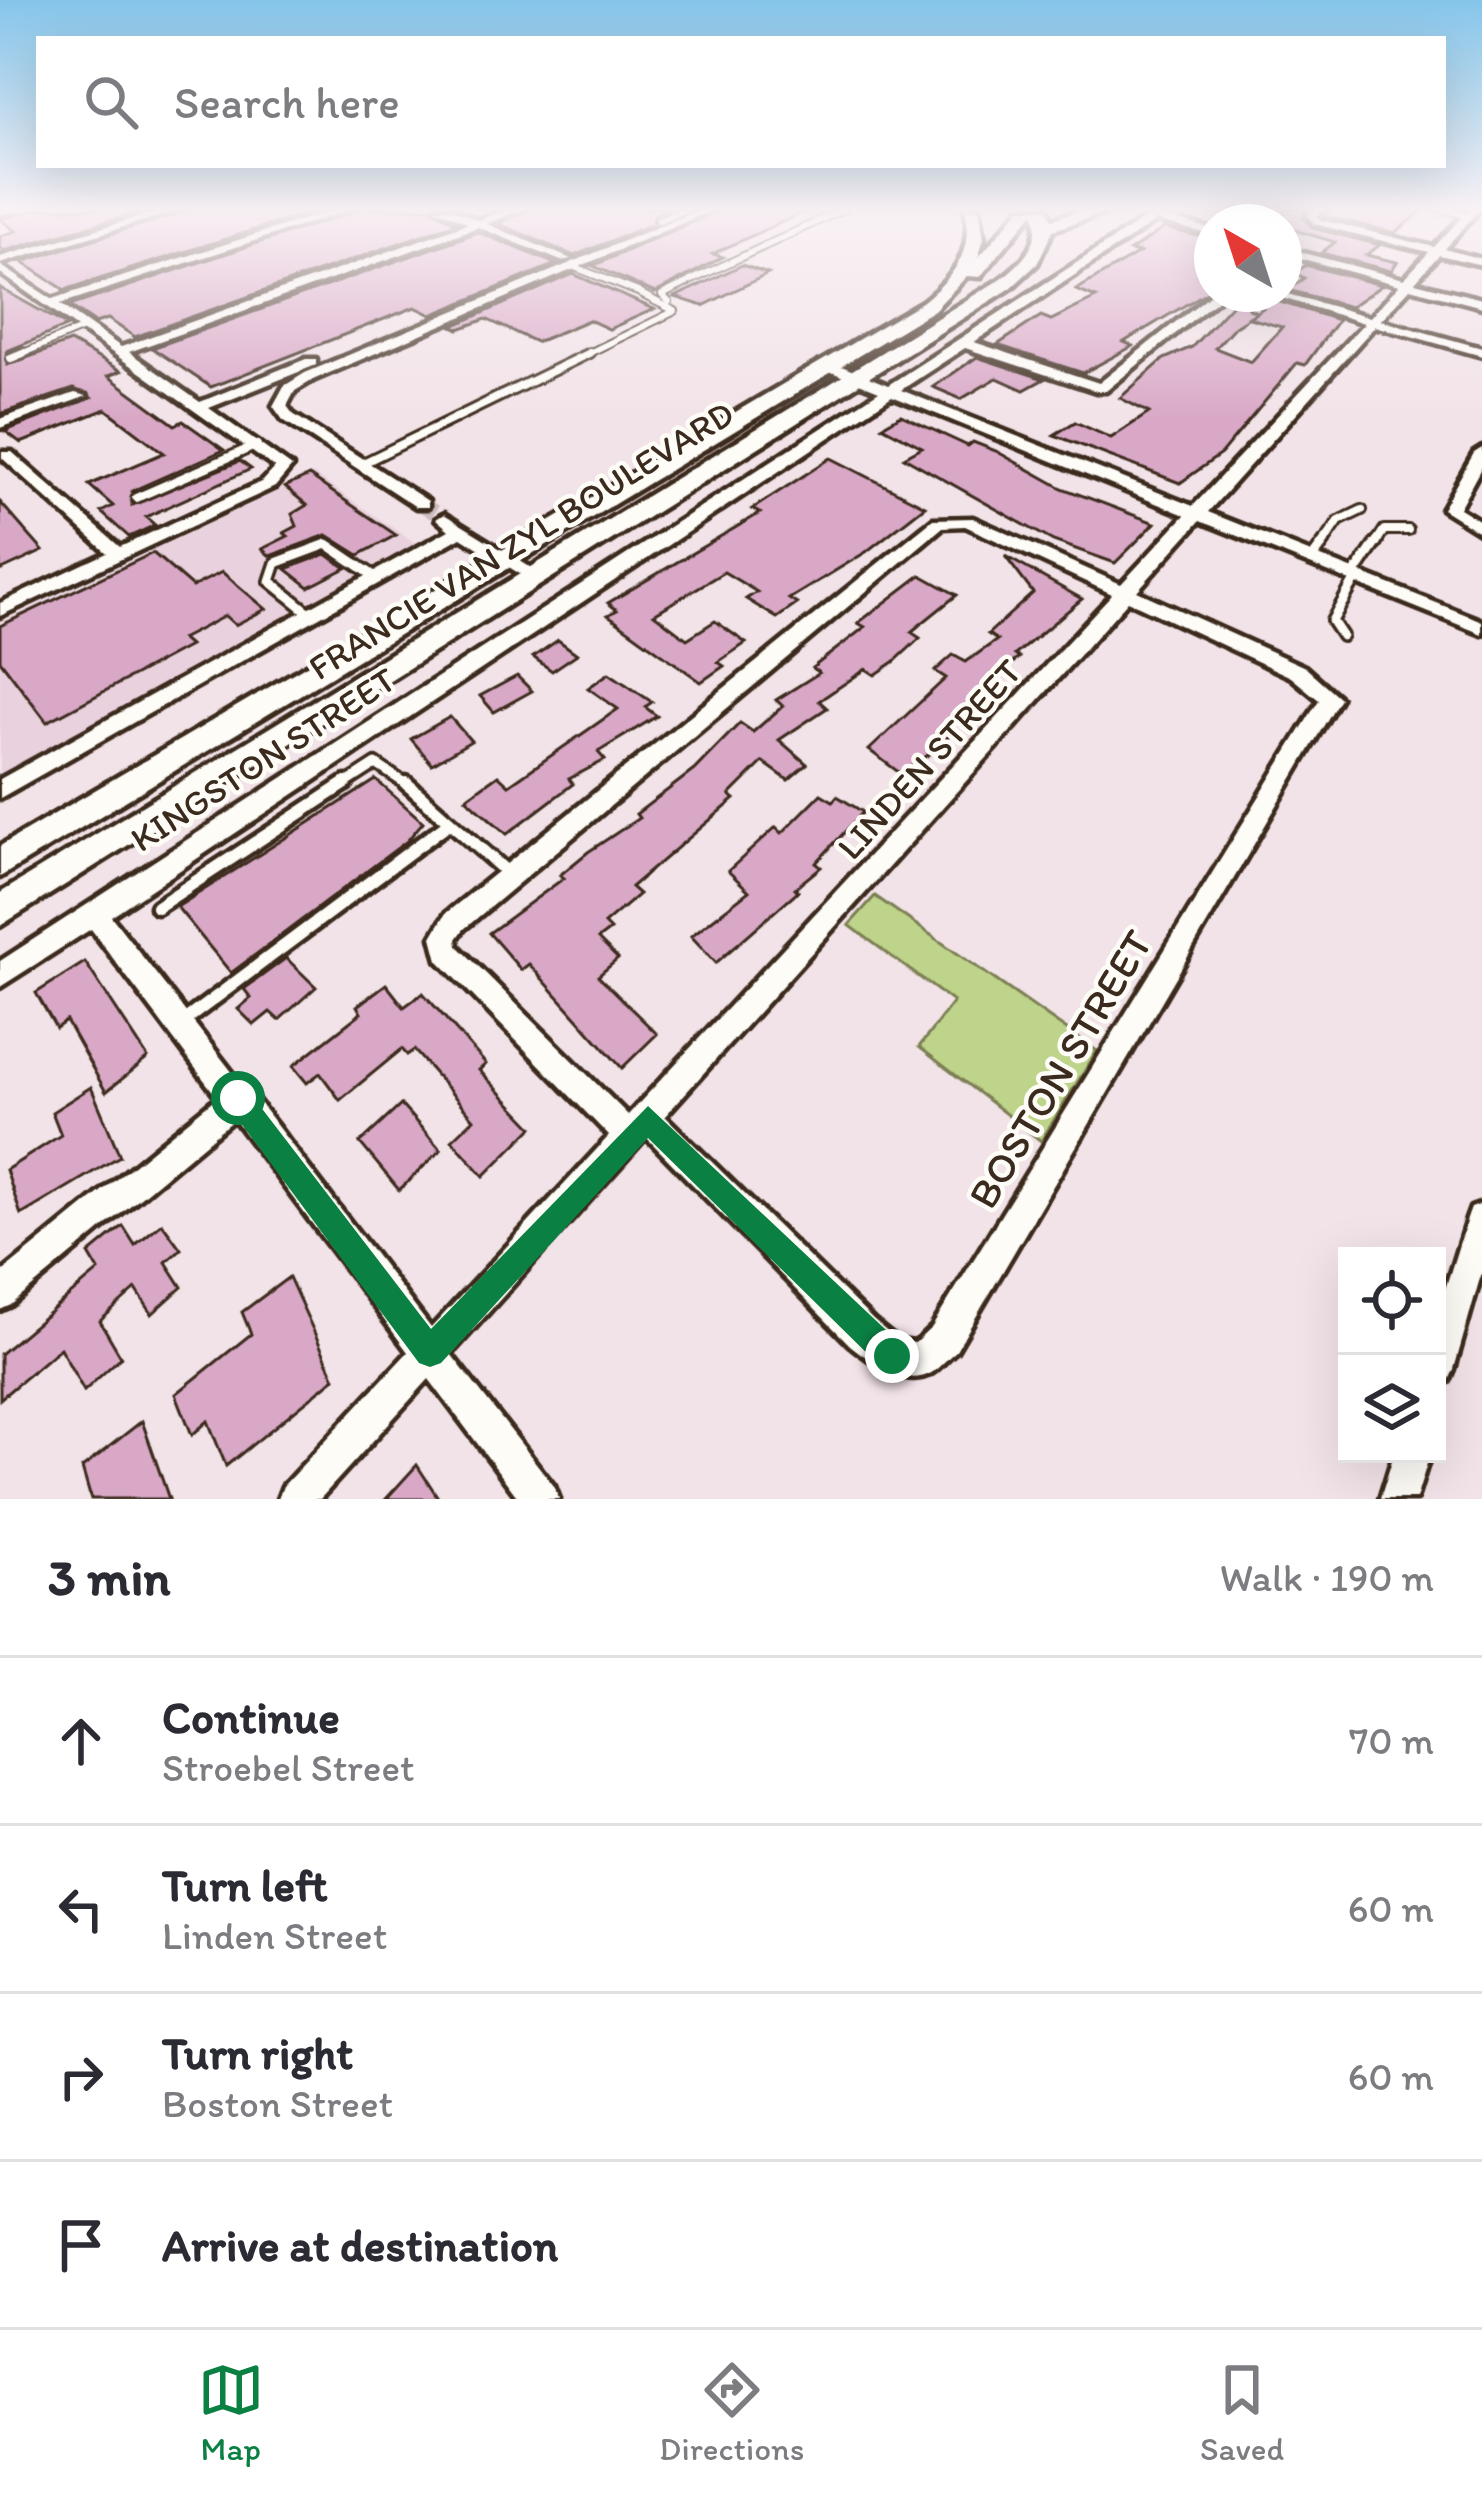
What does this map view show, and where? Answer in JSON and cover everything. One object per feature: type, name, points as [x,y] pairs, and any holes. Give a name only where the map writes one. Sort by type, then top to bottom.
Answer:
[{"type":"main road","name":"FRANCIE VAN ZYL BOULEVARD","points":[[0,863],[900,324],[959,278]]},
{"type":"main road","points":[[900,324],[971,278]]},
{"type":"main road","name":"FRANCIE VAN ZYL BOULEVARD","points":[[0,911],[1013,278]]},
{"type":"street","points":[[0,610],[269,484],[284,471],[280,461],[16,278]]},
{"type":"street","points":[[52,303],[131,278]]},
{"type":"street","points":[[121,351],[326,278]]},
{"type":"street","points":[[201,406],[528,278]]},
{"type":"street","points":[[422,504],[284,413],[280,401],[289,389],[534,278]]},
{"type":"street","name":"KINGSTON STREET","points":[[0,975],[1062,278]]},
{"type":"street","points":[[1385,278],[1482,303]]},
{"type":"street","name":"LINDEN STREET","points":[[296,1499],[1413,278]]},
{"type":"street","points":[[0,289],[22,283]]},
{"type":"street","points":[[1302,301],[1482,352]]},
{"type":"street","points":[[964,343],[1101,388],[1196,312]]},
{"type":"street","points":[[829,366],[1482,628]]},
{"type":"street","points":[[0,424],[80,396]]},
{"type":"street","points":[[1482,454],[1450,509],[1482,529]]},
{"type":"street","points":[[8,455],[118,554]]},
{"type":"street","points":[[639,1128],[447,952],[444,938],[455,921],[939,522],[967,521],[1124,592]]},
{"type":"street","points":[[3,782],[377,578],[453,525],[537,577]]},
{"type":"street","name":"BOSTON STREET","points":[[639,1128],[892,1356],[920,1361],[944,1340],[1329,708],[1330,698],[1310,679],[1124,592]]},
{"type":"street","points":[[94,913],[541,1499]]},
{"type":"street","points":[[0,1294],[238,1098]]},
{"type":"street","points":[[1442,1355],[1482,1220]]},
{"type":"street","points":[[1398,1499],[1409,1463]]},
{"type":"lane","points":[[605,278],[675,308]]},
{"type":"lane","points":[[675,308],[662,295],[698,278]]},
{"type":"lane","points":[[361,464],[667,317],[675,308]]},
{"type":"lane","points":[[10,358],[86,327]]},
{"type":"lane","points":[[136,498],[256,445]]},
{"type":"lane","points":[[1311,560],[1339,521],[1362,509]]},
{"type":"lane","points":[[1342,636],[1331,621],[1354,577],[1384,530],[1408,530]]},
{"type":"lane","points":[[311,614],[270,580],[276,563],[307,547],[327,544],[377,578]]},
{"type":"lane","points":[[157,908],[369,765],[386,766],[510,875]]},
{"type":"lane","points":[[180,1024],[450,822]]},
{"type":"shaded area","points":[[313,474],[426,550],[0,789],[0,623]]},
{"type":"green space","points":[[875,896],[1097,1051],[1041,1141],[919,1047],[953,1002],[849,925]]},
{"type":"building","points":[[46,278],[103,278],[65,290]]},
{"type":"building","points":[[153,278],[301,278],[135,337],[108,319],[95,323],[70,306]]},
{"type":"building","points":[[349,278],[522,278],[432,315],[415,307],[211,387],[152,348]]},
{"type":"building","points":[[564,278],[582,278],[654,309],[609,329],[589,320],[536,342],[486,319],[459,329],[453,326]]},
{"type":"building","points":[[620,278],[683,278],[655,293]]},
{"type":"building","points":[[715,278],[760,278],[703,306],[675,297]]},
{"type":"building","points":[[1097,278],[1194,278],[1194,300],[1124,342],[1133,346],[1083,373],[997,345],[1041,316],[1051,320],[1096,298],[1076,290]]},
{"type":"building","points":[[1355,278],[1382,285],[1350,307],[1302,294],[1302,280]]},
{"type":"building","points":[[0,288],[68,326],[7,351],[7,365],[70,342],[121,371],[108,376],[175,425],[183,421],[224,450],[132,491],[132,505],[240,461],[251,469],[146,517],[155,525],[129,537],[101,512],[113,506],[89,485],[164,453],[106,409],[21,443],[5,431],[91,398],[74,389],[0,414]]},
{"type":"building","points":[[1302,309],[1338,320],[1305,365],[1297,363],[1221,454],[1180,483],[1054,435],[1075,422],[1111,438],[1149,413],[1120,398],[1164,359],[1192,347],[1224,312],[1257,312],[1235,326],[1215,348],[1251,362],[1282,327],[1249,318],[1257,312]]},
{"type":"building","points":[[977,357],[1044,379],[1024,390],[997,378],[961,399],[933,387]]},
{"type":"building","points":[[901,415],[968,446],[973,442],[996,451],[1062,488],[1155,523],[1115,563],[1053,541],[904,457],[922,447],[882,426]]},
{"type":"building","points":[[831,458],[925,506],[866,552],[789,599],[797,604],[777,618],[746,599],[757,592],[724,572],[654,614],[687,639],[715,621],[746,643],[718,662],[724,666],[701,682],[608,615],[617,610],[608,603],[760,513],[752,509]]},
{"type":"building","points":[[309,476],[396,535],[359,555],[327,535],[270,556],[262,549],[288,536],[284,533],[297,526],[292,514],[307,505],[285,487]]},
{"type":"building","points":[[0,502],[43,551],[0,571]]},
{"type":"building","points":[[153,553],[192,587],[222,572],[266,609],[235,625],[225,616],[181,639],[189,646],[47,722],[0,660],[0,626]]},
{"type":"building","points":[[326,554],[346,568],[309,587],[286,569]]},
{"type":"building","points":[[1005,556],[1082,599],[1015,655],[1019,658],[994,678],[1003,683],[948,727],[954,730],[938,748],[901,774],[869,750],[946,678],[935,671],[953,655],[966,662],[997,640],[988,634],[1033,593]]},
{"type":"building","points":[[921,575],[957,595],[911,632],[920,638],[894,662],[875,675],[866,669],[819,701],[827,708],[779,740],[807,764],[788,780],[763,762],[730,795],[735,799],[631,887],[639,894],[604,924],[610,930],[598,939],[618,959],[598,976],[657,1034],[622,1068],[529,964],[521,970],[489,933],[564,878],[560,875],[588,852],[639,818],[636,814],[694,770],[740,723],[753,732],[783,706],[776,700],[819,673],[812,668],[865,627],[858,623]]},
{"type":"building","points":[[558,640],[577,654],[552,671],[533,657]]},
{"type":"building","points":[[609,673],[652,702],[645,707],[657,716],[598,752],[605,760],[569,779],[573,784],[507,834],[466,798],[498,775],[509,785],[618,709],[588,688]]},
{"type":"building","points":[[517,676],[532,691],[494,712],[480,696]]},
{"type":"building","points":[[450,717],[471,741],[432,764],[411,739]]},
{"type":"building","points":[[376,780],[423,822],[407,841],[231,973],[177,907]]},
{"type":"building","points":[[821,794],[833,801],[837,796],[863,812],[816,863],[821,867],[795,888],[798,891],[716,963],[691,936],[749,891],[728,871],[776,827],[782,833]]},
{"type":"building","points":[[286,958],[316,987],[279,1020],[270,1012],[254,1025],[238,1009],[251,998],[244,989]]},
{"type":"building","points":[[85,962],[148,1058],[106,1092],[66,1021],[56,1028],[36,993]]},
{"type":"building","points":[[386,984],[404,1007],[423,993],[486,1064],[479,1070],[533,1127],[484,1176],[452,1140],[474,1119],[414,1050],[407,1055],[402,1049],[340,1100],[320,1073],[307,1083],[293,1066],[361,1013],[357,1006]]},
{"type":"building","points":[[91,1087],[120,1156],[21,1215],[6,1170],[61,1135],[52,1112]]},
{"type":"building","points":[[401,1105],[441,1150],[399,1190],[360,1143]]},
{"type":"building","points":[[162,1223],[181,1249],[166,1262],[182,1287],[152,1314],[136,1289],[100,1321],[121,1357],[84,1391],[60,1348],[0,1399],[0,1354],[99,1271],[89,1254],[123,1226],[135,1245]]},
{"type":"building","points":[[289,1277],[335,1378],[226,1466],[208,1421],[192,1435],[176,1394],[251,1334],[242,1312]]},
{"type":"building","points":[[142,1421],[169,1499],[91,1499],[82,1468]]},
{"type":"building","points":[[417,1465],[439,1499],[386,1499]]},
{"type":"tunnel","points":[[422,504],[444,519]]},
{"type":"route","points":[[238,1098],[430,1352],[648,1119],[862,1333],[892,1356]]}]
